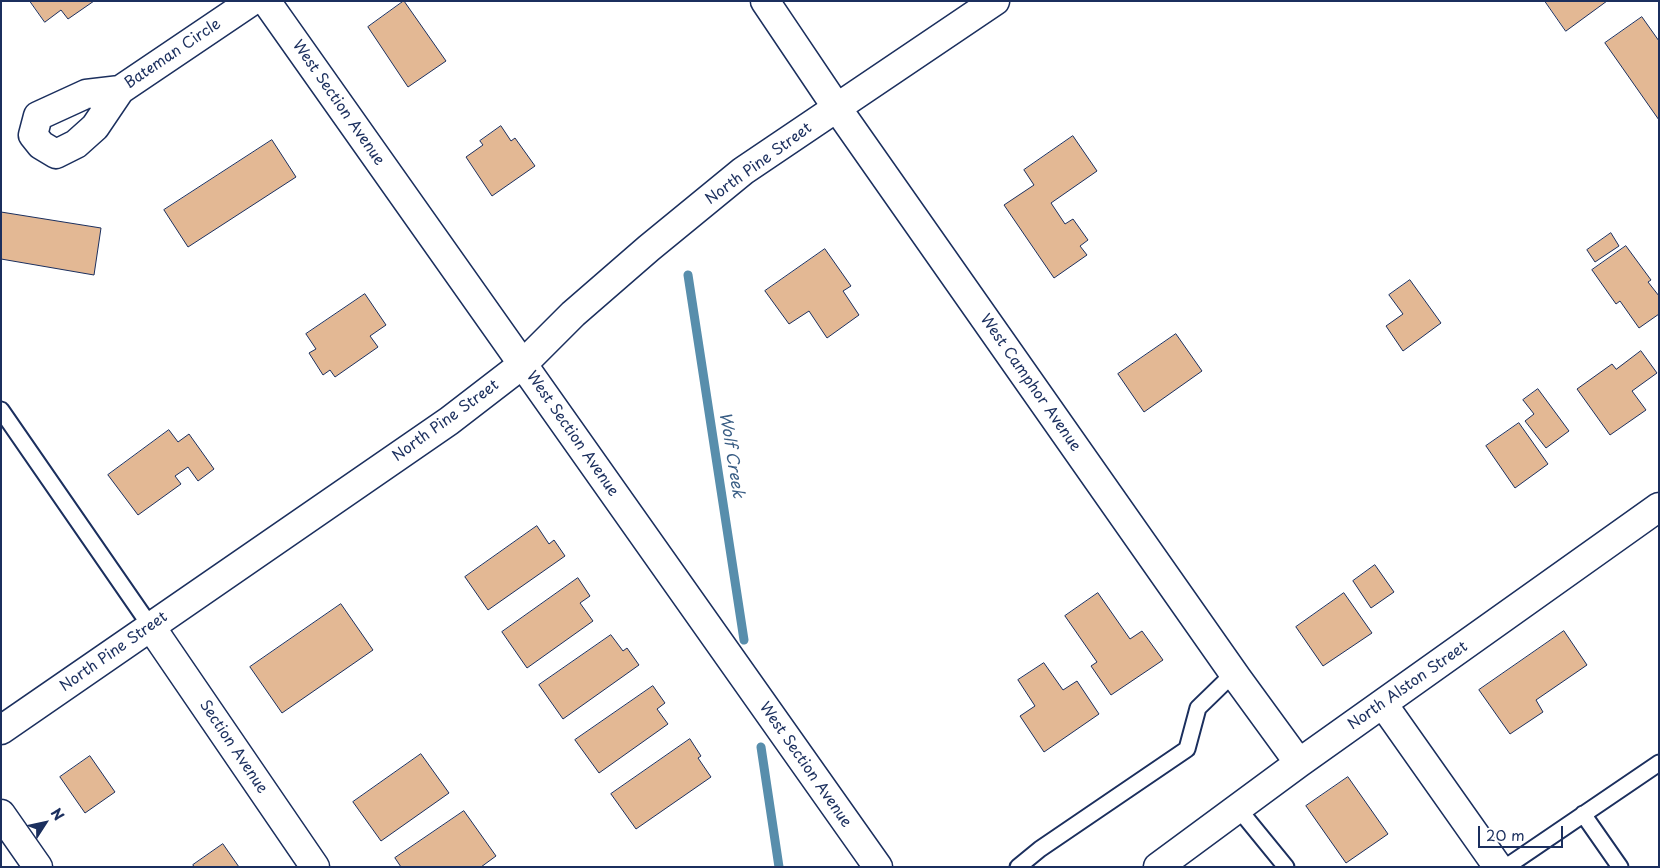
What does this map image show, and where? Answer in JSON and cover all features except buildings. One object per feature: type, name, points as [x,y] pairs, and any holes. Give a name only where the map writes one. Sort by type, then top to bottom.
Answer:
[{"type":"street","name":"Bateman Circle","points":[[120,90],[252,1]]},
{"type":"street","name":"West Section Avenue","points":[[266,1],[878,867]]},
{"type":"street","name":"West Camphor Avenue","points":[[765,1],[837,108],[1299,763]]},
{"type":"street","name":"North Pine Street","points":[[1,730],[449,421],[523,364],[573,314],[649,248],[743,171],[995,1]]},
{"type":"street","name":"North Alston Street","points":[[1158,867],[1237,807],[1659,508]]},
{"type":"street","name":"Section Avenue","points":[[151,627],[315,867]]},
{"type":"street","points":[[1383,704],[1498,867]]},
{"type":"street","points":[[1,814],[38,867]]},
{"type":"lane","points":[[1,410],[151,627]]},
{"type":"lane","points":[[1018,867],[1040,849],[1187,749],[1198,708],[1234,673]]},
{"type":"lane","points":[[1506,867],[1659,763]]},
{"type":"lane","points":[[1237,807],[1286,867]]},
{"type":"lane","points":[[1583,814],[1620,867]]},
{"type":"waterway","name":"Wolf Creek","points":[[688,275],[744,640]]},
{"type":"waterway","name":"Wolf Creek","points":[[761,747],[779,867]]}]
